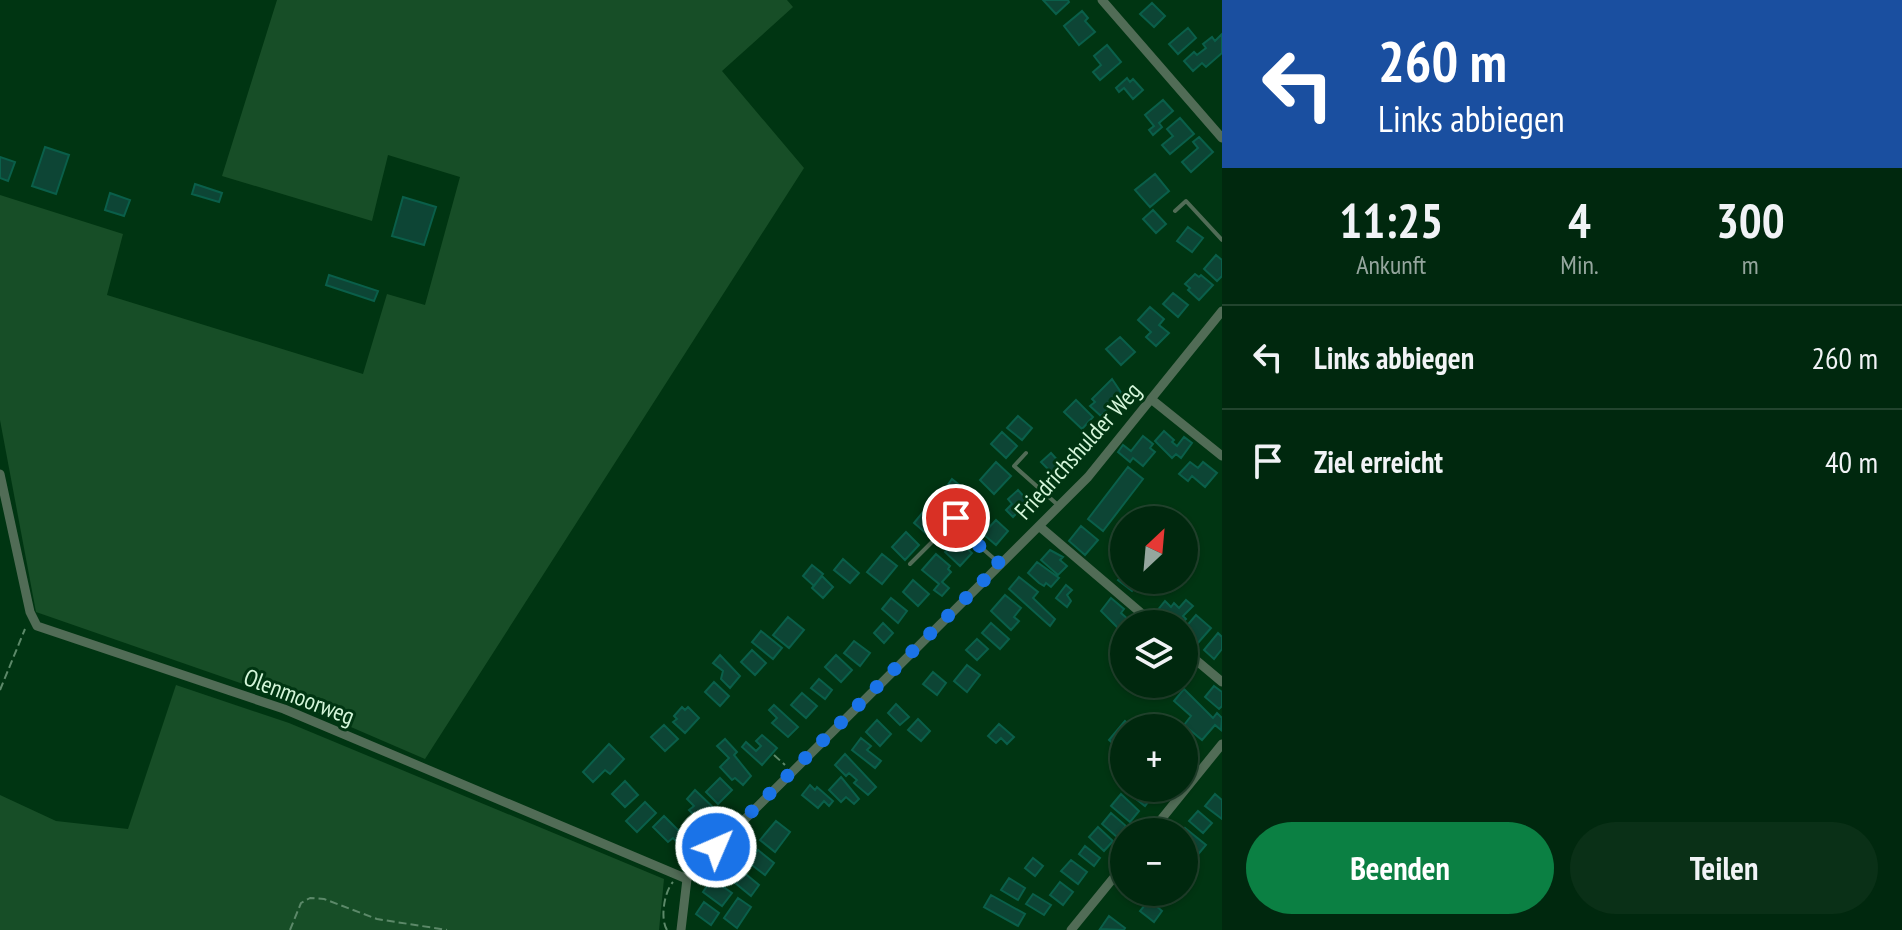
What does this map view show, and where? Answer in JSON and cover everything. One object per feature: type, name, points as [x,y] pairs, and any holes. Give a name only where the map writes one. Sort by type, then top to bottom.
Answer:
[{"type":"street","points":[[1102,0],[1222,138]]},
{"type":"street","name":"Friedrichshulder Weg","points":[[687,879],[1088,477],[1222,311]]},
{"type":"street","points":[[1151,399],[1222,456]]},
{"type":"street","name":"Olenmoorweg","points":[[0,474],[30,612],[37,626],[284,709],[687,879]]},
{"type":"street","points":[[1039,526],[1138,610]]},
{"type":"street","points":[[1198,662],[1222,682]]},
{"type":"street","points":[[1162,818],[1222,744]]},
{"type":"street","points":[[681,930],[687,879]]},
{"type":"street","points":[[1071,930],[1110,882]]},
{"type":"lane","points":[[1175,211],[1186,201],[1222,240]]},
{"type":"lane","points":[[1026,453],[1014,466],[1059,506]]},
{"type":"lane","points":[[910,564],[954,520],[1000,564]]},
{"type":"path","points":[[0,690],[27,626]]},
{"type":"path","points":[[774,755],[786,766]]},
{"type":"path","points":[[667,930],[663,924],[667,888],[674,881]]},
{"type":"path","points":[[290,930],[301,903],[310,898],[324,899],[377,919],[447,930]]},
{"type":"green space","points":[[277,0],[787,0],[793,7],[722,71],[804,168],[425,759],[286,699],[36,612],[0,420],[0,195],[123,234],[107,295],[363,374],[387,294],[425,305],[460,177],[388,155],[372,221],[222,176]]},
{"type":"green space","points":[[176,685],[289,723],[664,879],[659,930],[0,930],[0,795],[56,821],[128,829]]},
{"type":"building","points":[[1043,0],[1068,0],[1069,2],[1056,14]]},
{"type":"building","points":[[1152,3],[1165,16],[1154,27],[1140,14]]},
{"type":"building","points":[[1082,11],[1088,18],[1085,21],[1095,32],[1079,45],[1064,26]]},
{"type":"building","points":[[1188,28],[1196,38],[1178,54],[1169,44]]},
{"type":"building","points":[[1222,34],[1222,53],[1206,67],[1202,63],[1193,71],[1184,61],[1194,52],[1197,55],[1206,48],[1203,44],[1212,37],[1215,41]]},
{"type":"building","points":[[1107,45],[1121,62],[1100,80],[1093,72],[1101,65],[1094,56]]},
{"type":"building","points":[[1127,78],[1130,82],[1133,79],[1143,90],[1133,99],[1124,88],[1119,92],[1116,88]]},
{"type":"building","points":[[1163,100],[1173,111],[1159,123],[1162,127],[1153,135],[1149,130],[1154,126],[1145,115]]},
{"type":"building","points":[[1180,118],[1194,134],[1170,154],[1162,145],[1173,136],[1167,129]]},
{"type":"building","points":[[1199,137],[1213,152],[1191,172],[1182,162],[1198,148],[1193,142]]},
{"type":"building","points":[[45,147],[69,155],[56,194],[32,186]]},
{"type":"building","points":[[0,157],[15,162],[8,181],[0,178]]},
{"type":"building","points":[[1155,174],[1169,191],[1150,207],[1135,190]]},
{"type":"building","points":[[195,184],[222,193],[219,202],[192,194]]},
{"type":"building","points":[[110,193],[130,200],[124,216],[105,210]]},
{"type":"building","points":[[403,197],[436,207],[424,245],[392,236]]},
{"type":"building","points":[[1153,210],[1166,224],[1156,233],[1143,219]]},
{"type":"building","points":[[1188,227],[1203,238],[1192,252],[1177,241]]},
{"type":"building","points":[[1216,255],[1222,260],[1222,276],[1217,281],[1204,269]]},
{"type":"building","points":[[1195,274],[1213,285],[1199,300],[1185,284]]},
{"type":"building","points":[[329,275],[378,291],[374,301],[326,285]]},
{"type":"building","points":[[1173,293],[1188,305],[1178,317],[1163,304]]},
{"type":"building","points":[[1150,307],[1164,319],[1159,325],[1169,333],[1156,346],[1146,337],[1151,332],[1138,320]]},
{"type":"building","points":[[1120,337],[1135,352],[1121,365],[1106,349]]},
{"type":"building","points":[[1112,379],[1122,394],[1101,416],[1090,406],[1095,402],[1092,399]]},
{"type":"building","points":[[1076,400],[1093,417],[1082,429],[1064,412]]},
{"type":"building","points":[[1018,416],[1032,428],[1022,440],[1007,428]]},
{"type":"building","points":[[1164,431],[1177,446],[1184,437],[1192,443],[1181,458],[1176,454],[1172,458],[1155,441]]},
{"type":"building","points":[[1002,432],[1017,446],[1006,458],[991,444]]},
{"type":"building","points":[[1143,436],[1153,444],[1150,448],[1155,452],[1143,466],[1133,458],[1130,462],[1118,452],[1123,445],[1131,451]]},
{"type":"building","points":[[1051,453],[1061,464],[1052,473],[1041,462]]},
{"type":"building","points":[[996,462],[1011,476],[994,494],[980,480]]},
{"type":"building","points":[[1190,462],[1198,468],[1203,462],[1217,473],[1205,487],[1192,476],[1188,481],[1179,474]]},
{"type":"building","points":[[1128,467],[1143,479],[1122,506],[1110,506],[1110,522],[1103,531],[1088,519]]},
{"type":"building","points":[[952,479],[968,492],[955,510],[939,497]]},
{"type":"building","points":[[1018,490],[1028,501],[1013,517],[1006,510],[1012,504],[1008,499]]},
{"type":"building","points":[[928,506],[942,518],[928,535],[914,523]]},
{"type":"building","points":[[996,520],[1008,531],[996,545],[983,534]]},
{"type":"building","points":[[1081,526],[1098,540],[1085,555],[1069,541]]},
{"type":"building","points":[[906,532],[919,545],[905,560],[892,547]]},
{"type":"building","points":[[957,539],[972,553],[960,566],[945,552]]},
{"type":"building","points":[[1050,550],[1063,557],[1060,560],[1067,566],[1058,575],[1041,560]]},
{"type":"building","points":[[882,554],[897,566],[882,584],[867,572]]},
{"type":"building","points":[[936,554],[950,566],[948,569],[951,572],[942,582],[949,588],[942,596],[934,590],[939,584],[922,570]]},
{"type":"building","points":[[843,559],[859,573],[850,583],[834,570]]},
{"type":"building","points":[[1037,562],[1059,578],[1051,587],[1039,583],[1028,573]]},
{"type":"building","points":[[812,565],[823,574],[814,586],[803,576]]},
{"type":"building","points":[[822,576],[833,587],[823,598],[812,588]]},
{"type":"building","points":[[1019,577],[1038,592],[1033,598],[1055,619],[1050,626],[1009,589]]},
{"type":"building","points":[[913,580],[929,594],[918,606],[903,592]]},
{"type":"building","points":[[1066,585],[1072,590],[1067,595],[1071,601],[1067,607],[1056,598]]},
{"type":"building","points":[[1005,595],[1021,608],[1014,617],[1019,621],[1011,630],[991,611]]},
{"type":"building","points":[[891,598],[907,611],[898,623],[882,609]]},
{"type":"building","points":[[1111,598],[1124,609],[1110,610],[1110,620],[1101,611]]},
{"type":"building","points":[[1186,600],[1193,606],[1189,610],[1158,610],[1165,601],[1171,607],[1174,603],[1179,608]]},
{"type":"building","points":[[788,617],[804,630],[789,648],[773,635]]},
{"type":"building","points":[[1198,617],[1211,628],[1198,643]]},
{"type":"building","points":[[883,623],[893,633],[884,643],[874,633]]},
{"type":"building","points":[[991,623],[1009,639],[1000,649],[982,633]]},
{"type":"building","points":[[761,631],[782,648],[773,659],[752,642]]},
{"type":"building","points":[[1218,633],[1222,637],[1222,649],[1214,659],[1204,650]]},
{"type":"building","points":[[977,639],[988,649],[977,660],[966,650]]},
{"type":"building","points":[[854,641],[870,653],[860,666],[844,653]]},
{"type":"building","points":[[752,650],[766,663],[755,675],[741,662]]},
{"type":"building","points":[[720,655],[740,676],[730,688],[721,679],[723,671],[713,663]]},
{"type":"building","points":[[836,655],[852,670],[841,682],[825,667]]},
{"type":"building","points":[[967,665],[980,675],[967,692],[954,681]]},
{"type":"building","points":[[933,672],[946,683],[937,695],[923,684]]},
{"type":"building","points":[[819,679],[832,690],[825,699],[811,688]]},
{"type":"building","points":[[714,682],[729,696],[720,706],[705,692]]},
{"type":"building","points":[[1214,686],[1222,692],[1222,706],[1219,709],[1205,697]]},
{"type":"building","points":[[802,693],[817,706],[806,718],[791,705]]},
{"type":"building","points":[[1176,698],[1193,698],[1213,718],[1217,713],[1222,718],[1221,730],[1215,725],[1202,740],[1198,737],[1198,714],[1189,714],[1174,701]]},
{"type":"building","points":[[896,704],[909,717],[900,725],[888,713]]},
{"type":"building","points":[[774,705],[798,727],[788,737],[772,723],[777,718],[769,710]]},
{"type":"building","points":[[682,707],[685,710],[688,707],[699,718],[685,733],[673,722]]},
{"type":"building","points":[[918,719],[930,731],[921,741],[908,730]]},
{"type":"building","points":[[877,720],[891,734],[880,746],[866,732]]},
{"type":"building","points":[[999,724],[1014,737],[1007,744],[1001,738],[996,743],[988,736]]},
{"type":"building","points":[[664,725],[678,739],[665,751],[651,737]]},
{"type":"building","points":[[762,735],[777,748],[762,765],[742,747],[746,742],[756,751],[761,746],[756,741]]},
{"type":"building","points":[[861,738],[871,746],[867,750],[881,761],[875,768],[852,750]]},
{"type":"building","points":[[725,739],[751,776],[743,785],[735,778],[732,780],[720,767],[729,758],[717,746]]},
{"type":"building","points":[[609,744],[624,759],[610,774],[605,770],[593,782],[583,772]]},
{"type":"building","points":[[845,754],[876,787],[868,795],[854,783],[857,780],[849,773],[846,776],[835,765]]},
{"type":"building","points":[[841,777],[859,799],[854,804],[846,797],[841,802],[829,790]]},
{"type":"building","points":[[720,778],[732,790],[718,804],[706,792]]},
{"type":"building","points":[[625,781],[638,795],[625,807],[612,794]]},
{"type":"building","points":[[810,785],[833,801],[829,806],[824,801],[818,808],[802,795]]},
{"type":"building","points":[[695,790],[719,813],[705,826],[689,810],[694,806],[687,799]]},
{"type":"building","points":[[1215,794],[1222,800],[1222,819],[1205,806]]},
{"type":"building","points":[[645,802],[656,813],[637,832],[626,821]]},
{"type":"building","points":[[1114,802],[1129,802],[1139,811],[1133,818],[1125,818],[1111,806]]},
{"type":"building","points":[[1198,811],[1212,823],[1203,833],[1198,829],[1198,818],[1192,818]]},
{"type":"building","points":[[1111,813],[1117,818],[1110,818],[1110,831],[1102,824]]},
{"type":"building","points":[[664,816],[679,831],[684,826],[697,839],[685,850],[673,838],[668,842],[653,827]]},
{"type":"building","points":[[776,821],[790,832],[775,852],[760,840]]},
{"type":"building","points":[[1098,827],[1110,838],[1110,844],[1104,851],[1089,837]]},
{"type":"building","points":[[1198,839],[1206,845],[1198,854]]},
{"type":"building","points":[[1085,846],[1100,858],[1094,866],[1079,854]]},
{"type":"building","points":[[758,850],[774,863],[765,875],[748,862]]},
{"type":"building","points":[[1033,858],[1043,866],[1035,876],[1025,868]]},
{"type":"building","points":[[1071,860],[1087,872],[1078,884],[1061,871]]},
{"type":"building","points":[[742,871],[759,885],[751,896],[734,882]]},
{"type":"building","points":[[1009,878],[1025,888],[1018,900],[1001,890]]},
{"type":"building","points":[[712,879],[732,893],[722,906],[703,892]]},
{"type":"building","points":[[1060,882],[1073,892],[1063,905],[1050,895]]},
{"type":"building","points":[[1033,894],[1051,905],[1044,915],[1026,904]]},
{"type":"building","points":[[991,895],[1025,914],[1018,926],[984,907]]},
{"type":"building","points":[[738,898],[751,907],[737,928],[724,918]]},
{"type":"building","points":[[704,902],[719,913],[711,925],[696,914]]},
{"type":"building","points":[[1144,906],[1156,906],[1162,911],[1154,922],[1140,911]]},
{"type":"building","points":[[1109,916],[1125,928],[1124,930],[1100,929]]},
{"type":"route","points":[[716,847],[1000,564],[952,522],[956,518]]}]
